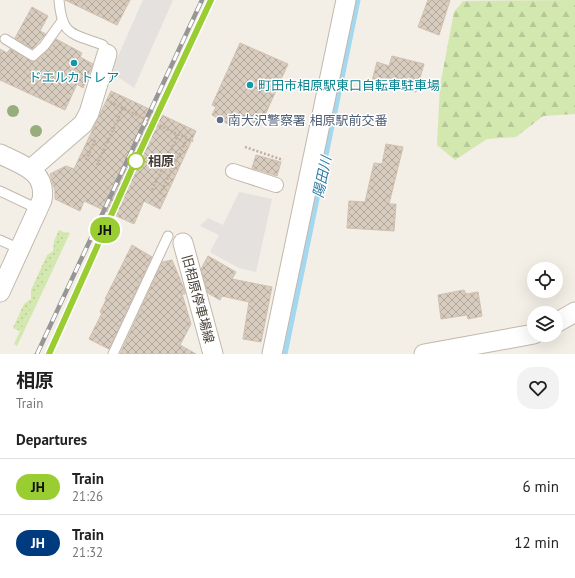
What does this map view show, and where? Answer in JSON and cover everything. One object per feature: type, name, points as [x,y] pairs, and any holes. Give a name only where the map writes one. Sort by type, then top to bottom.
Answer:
[{"type":"street","points":[[272,354],[346,0]]},
{"type":"street","points":[[31,169],[84,124],[89,113],[107,54]]},
{"type":"street","points":[[0,154],[31,169],[41,181],[44,191],[42,200],[0,292]]},
{"type":"street","points":[[233,171],[276,185]]},
{"type":"street","name":"旧相原停車場線","points":[[175,239],[213,354]]},
{"type":"street","points":[[563,319],[575,312]]},
{"type":"street","points":[[424,354],[472,350],[527,336]]},
{"type":"lane","points":[[59,0],[62,21],[65,28],[70,32],[103,45],[107,54]]},
{"type":"lane","points":[[6,39],[33,56],[44,46],[62,21]]},
{"type":"lane","points":[[0,191],[38,209]]},
{"type":"lane","points":[[113,354],[175,239]]},
{"type":"lane","points":[[0,240],[20,249]]},
{"type":"path","points":[[112,103],[193,141]]},
{"type":"path","points":[[96,165],[123,108]]},
{"type":"path","points":[[152,190],[178,135]]},
{"type":"path","points":[[160,194],[187,139]]},
{"type":"path","points":[[245,147],[283,160]]},
{"type":"green space","points":[[575,0],[575,114],[543,116],[516,137],[487,139],[455,160],[437,145],[440,86],[454,12],[463,1]]},
{"type":"green space","points":[[59,230],[66,233],[20,331],[13,328],[24,304],[31,299],[31,290],[47,255],[53,251],[54,241]]},
{"type":"green space","points":[[66,232],[70,233],[17,346],[14,344]]},
{"type":"shaded area","points":[[143,0],[173,0],[134,88],[111,72]]},
{"type":"shaded area","points":[[239,192],[272,199],[256,272],[239,268],[210,252],[219,235],[200,226],[208,218],[223,225]]},
{"type":"building","points":[[65,0],[130,0],[117,25]]},
{"type":"building","points":[[428,0],[450,0],[439,35],[418,27]]},
{"type":"building","points":[[32,7],[48,16],[40,31],[46,34],[32,49],[15,38]]},
{"type":"building","points":[[56,39],[82,53],[80,57],[93,64],[83,88],[77,84],[65,110],[0,80],[0,49],[7,53],[10,49],[34,62],[48,50]]},
{"type":"building","name":"町田市相原駅東口自転車駐車場","points":[[240,43],[288,64],[260,126],[233,115],[228,124],[212,115],[216,107],[212,105]]},
{"type":"building","points":[[392,56],[424,64],[416,92],[372,81],[377,62],[389,66]]},
{"type":"building","points":[[111,91],[196,131],[160,209],[144,201],[134,224],[84,201],[80,211],[55,199],[55,191],[50,174],[66,166],[74,169]]},
{"type":"building","points":[[386,144],[403,147],[389,204],[396,204],[394,231],[347,228],[349,201],[365,202],[374,163],[382,164]]},
{"type":"building","points":[[256,155],[281,162],[277,176],[252,168]]},
{"type":"building","points":[[132,245],[152,257],[109,349],[89,339],[102,313],[100,312],[106,300],[105,299]]},
{"type":"building","points":[[208,256],[236,272],[232,279],[272,287],[261,342],[243,339],[249,302],[222,296],[220,300],[208,293],[201,269]]},
{"type":"building","points":[[172,260],[185,291],[185,294],[182,294],[191,324],[180,345],[196,354],[120,354],[162,262]]},
{"type":"building","points":[[464,290],[466,294],[478,292],[482,316],[468,319],[467,315],[441,319],[438,295]]},
{"type":"waterway","name":"陽田川","points":[[285,354],[358,0]]},
{"type":"railway","points":[[37,354],[202,0]]},
{"type":"railway","points":[[49,354],[135,162],[212,0]]},
{"type":"train","name":"JH","points":[[49,354],[135,162],[211,0]]},
{"type":"place","name":"ドエルカトレア","points":[[74,63]]},
{"type":"place","name":"町田市相原駅東口自転車駐車場","points":[[250,85]]},
{"type":"place","name":"南大沢警察署 相原駅前交番","points":[[220,120]]},
{"type":"place","name":"相原","points":[[136,161]]}]
